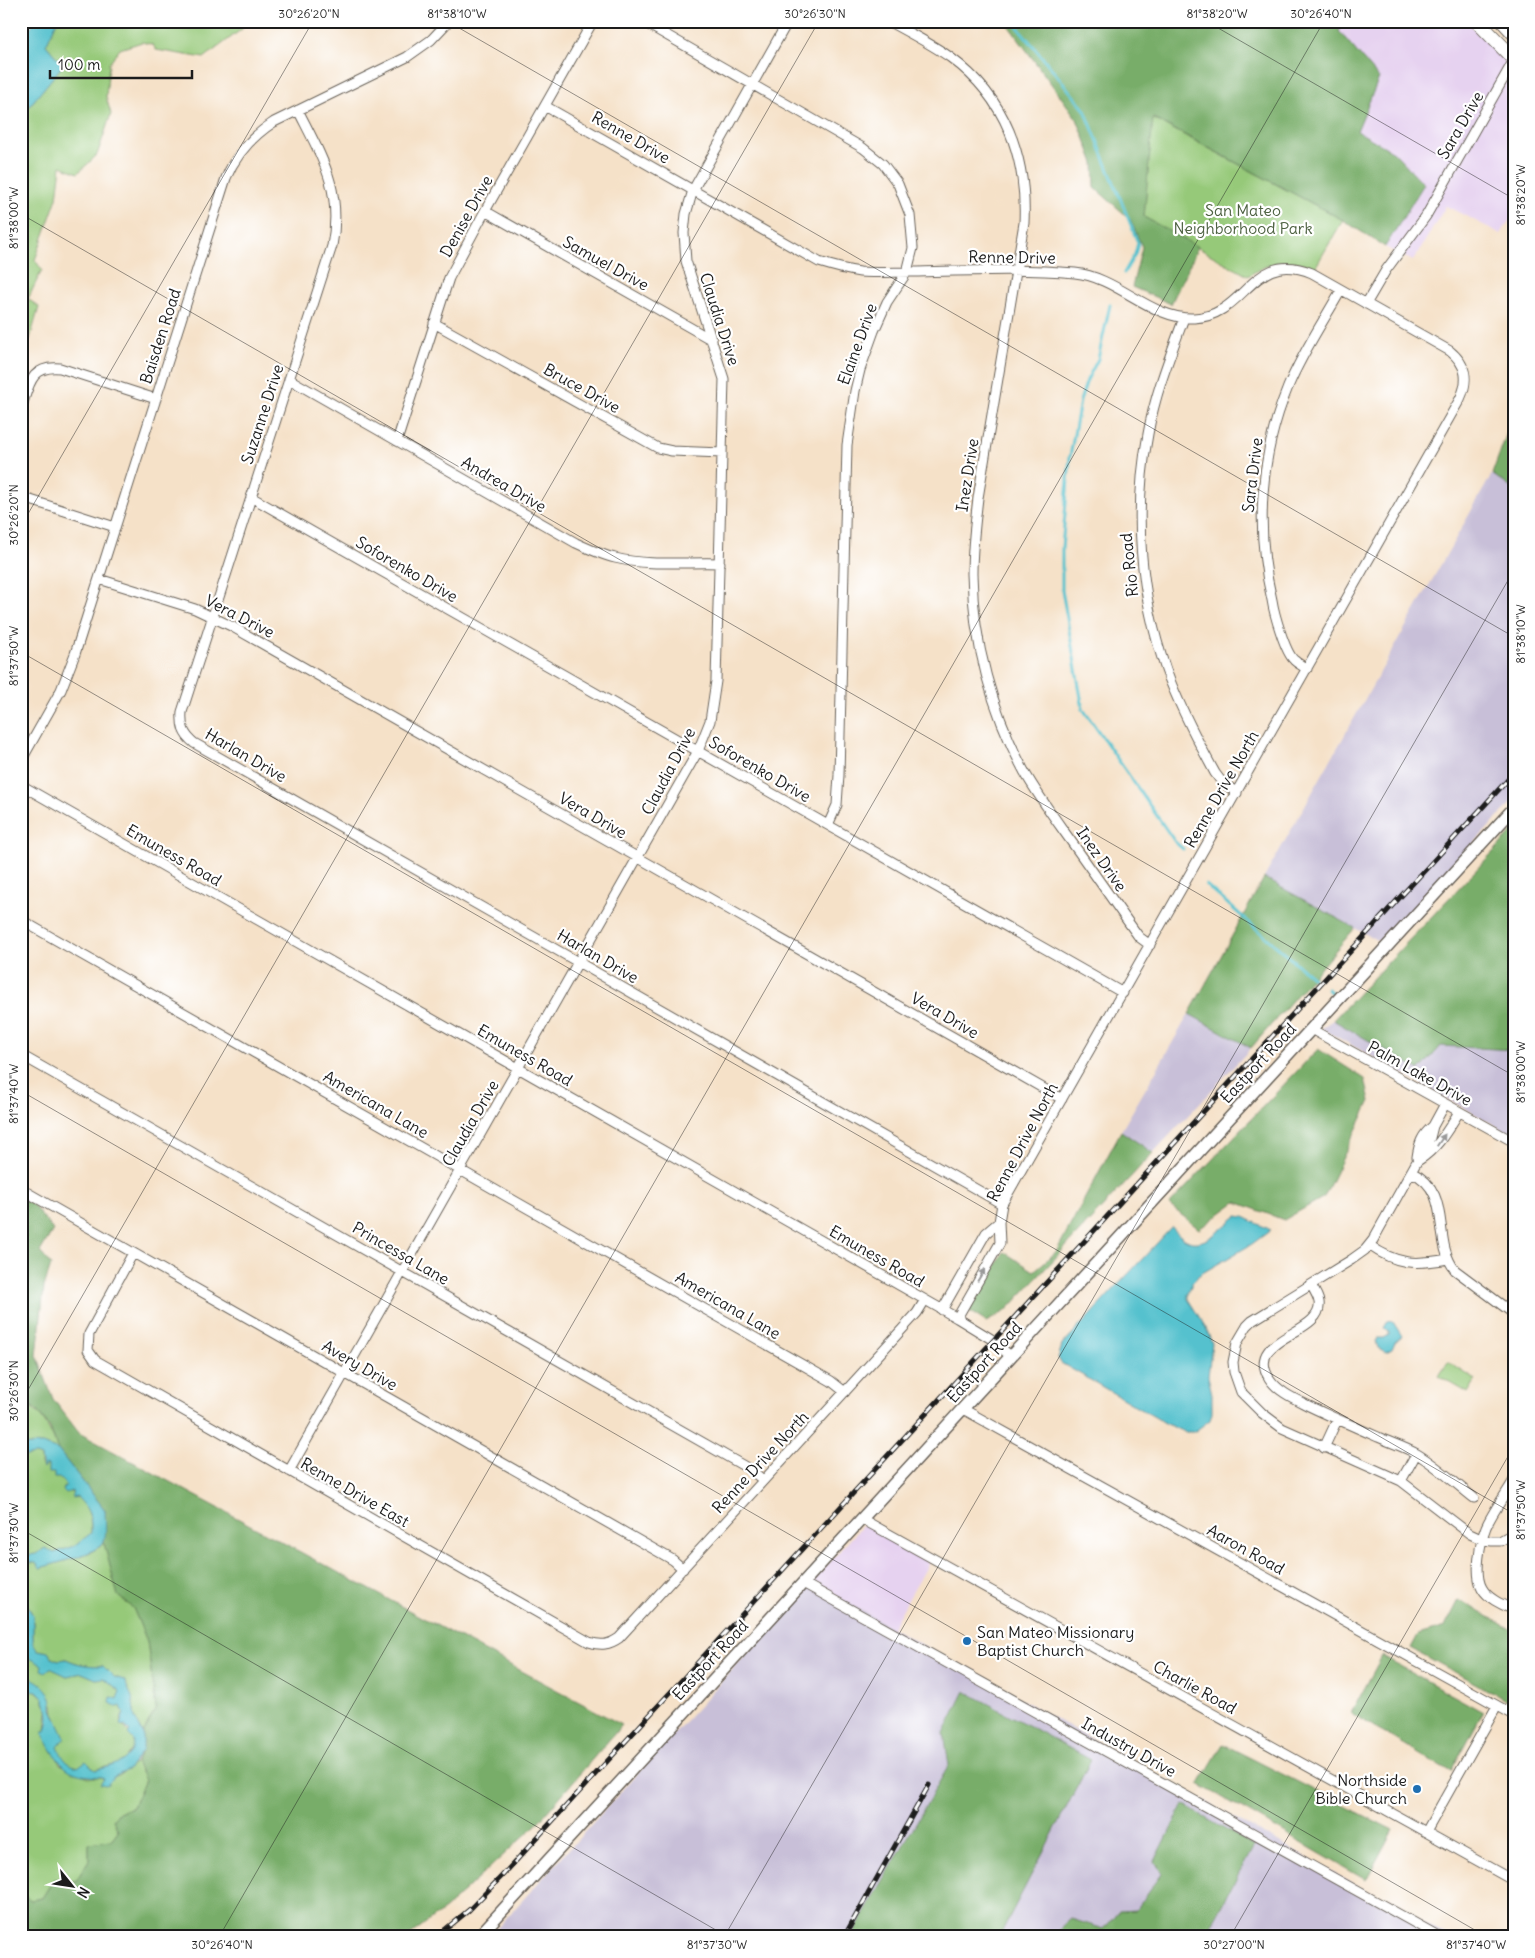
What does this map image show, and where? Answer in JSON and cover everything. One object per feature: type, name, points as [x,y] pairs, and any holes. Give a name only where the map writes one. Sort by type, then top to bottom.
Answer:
[{"type":"main road","points":[[1477,21],[1514,60]]},
{"type":"main road","points":[[1503,21],[1514,33]]},
{"type":"street","name":"Baisden Road","points":[[21,761],[49,713],[75,654],[232,165],[240,151],[261,130],[406,58],[431,40],[449,21]]},
{"type":"street","name":"Denise Drive","points":[[397,441],[449,278],[593,21]]},
{"type":"street","name":"Elaine Drive","points":[[642,21],[863,148],[883,164],[898,184],[910,215],[912,248],[907,272],[887,302],[874,331],[854,391],[847,445],[839,775],[837,805],[828,825]]},
{"type":"street","name":"Claudia Drive","points":[[289,1471],[698,752],[710,721],[716,681],[724,379],[689,273],[684,248],[686,214],[693,190],[788,21]]},
{"type":"street","name":"Inez Drive","points":[[888,21],[938,50],[964,69],[991,98],[1009,128],[1020,162],[1025,201],[1024,224],[973,534],[972,574],[979,645],[998,713],[1025,772],[1041,798],[1139,937],[1150,945]]},
{"type":"street","name":"Sara Drive","points":[[1366,304],[1386,270],[1426,216],[1514,60]]},
{"type":"street","name":"Renne Drive","points":[[545,106],[819,262],[861,272],[1017,271],[1075,273],[1089,276],[1120,288],[1161,312],[1184,318],[1210,315],[1222,310],[1241,295],[1253,282],[1273,269],[1284,267],[1302,269],[1450,351],[1457,357],[1465,370]]},
{"type":"street","name":"Suzanne Drive","points":[[183,730],[182,712],[332,246],[336,213],[329,175],[298,110]]},
{"type":"street","name":"Samuel Drive","points":[[485,212],[712,340]]},
{"type":"street","name":"Sara Drive","points":[[1307,669],[1293,659],[1274,610],[1263,552],[1261,525],[1262,493],[1272,435],[1285,394],[1301,359],[1341,290]]},
{"type":"street","name":"Rio Road","points":[[1184,318],[1163,376],[1147,434],[1140,498],[1141,548],[1149,611],[1166,671],[1187,720],[1215,773],[1221,781],[1236,793]]},
{"type":"street","name":"Bruce Drive","points":[[434,323],[658,448],[672,451],[722,453]]},
{"type":"street","points":[[21,409],[33,376],[47,368],[60,368],[156,399]]},
{"type":"street","name":"Renne Drive North","points":[[957,1318],[1000,1243],[999,1222],[1002,1204],[1460,399],[1465,389],[1465,370]]},
{"type":"street","name":"Andrea Drive","points":[[289,379],[594,551],[615,558],[636,561],[720,563]]},
{"type":"street","points":[[21,497],[116,527]]},
{"type":"street","name":"Soforenko Drive","points":[[251,497],[1123,993]]},
{"type":"street","name":"Vera Drive","points":[[99,579],[214,617],[1062,1099]]},
{"type":"street","name":"Harlan Drive","points":[[183,730],[194,743],[1002,1204]]},
{"type":"street","name":"Emuness Road","points":[[21,785],[957,1318],[993,1340],[1011,1357]]},
{"type":"street","name":"Eastport Road","points":[[478,1937],[1514,808]]},
{"type":"street","name":"Americana Lane","points":[[21,920],[823,1376],[845,1392]]},
{"type":"street","name":"Palm Lake Drive","points":[[1311,1029],[1514,1142]]},
{"type":"street","name":"Princessa Lane","points":[[21,1055],[751,1470],[763,1480]]},
{"type":"street","points":[[1445,1104],[1433,1126],[1424,1133],[1419,1144],[1416,1162],[1369,1245],[1351,1260],[1252,1321],[1237,1343],[1233,1362],[1234,1372],[1241,1392],[1262,1413],[1282,1428],[1401,1481],[1470,1534],[1483,1540],[1500,1541],[1514,1533]]},
{"type":"street","points":[[1416,1162],[1431,1153],[1438,1145],[1459,1112]]},
{"type":"street","points":[[1411,1172],[1424,1181],[1432,1190],[1438,1202],[1442,1236],[1448,1259],[1455,1270],[1514,1314]]},
{"type":"street","name":"Avery Drive","points":[[21,1189],[664,1555],[683,1569]]},
{"type":"street","name":"Renne Drive North","points":[[942,1310],[986,1234],[999,1222]]},
{"type":"street","points":[[1369,1245],[1394,1260],[1426,1263],[1448,1259]]},
{"type":"street","name":"Renne Drive East","points":[[134,1253],[92,1328],[87,1342],[88,1350],[100,1364],[589,1642],[598,1645],[607,1645],[614,1642]]},
{"type":"street","points":[[1311,1285],[1319,1300],[1318,1313],[1309,1323],[1278,1341],[1271,1348],[1265,1361],[1269,1377],[1277,1388],[1292,1398],[1336,1420],[1416,1454],[1474,1498]]},
{"type":"street","name":"Renne Drive North","points":[[614,1642],[917,1313],[925,1300]]},
{"type":"street","name":"Aaron Road","points":[[964,1409],[1514,1715]]},
{"type":"street","points":[[1324,1448],[1336,1420]]},
{"type":"street","points":[[1401,1481],[1416,1454]]},
{"type":"street","points":[[1514,1480],[1486,1528],[1478,1567],[1478,1578],[1482,1588],[1489,1597],[1514,1610]]},
{"type":"street","name":"Charlie Road","points":[[862,1519],[1514,1881]]},
{"type":"street","name":"Industry Drive","points":[[804,1583],[1440,1937]]},
{"type":"street","points":[[1426,1832],[1497,1706]]},
{"type":"shaded area","points":[[1346,21],[1467,21],[1514,70],[1514,213],[1501,234],[1446,206],[1413,261],[1385,247],[1424,184],[1394,152],[1356,131],[1379,78],[1339,31]]},
{"type":"shaded area","points":[[1492,474],[1514,490],[1514,800],[1382,943],[1264,878]]},
{"type":"shaded area","points":[[1189,1014],[1251,1048],[1153,1153],[1121,1131]]},
{"type":"shaded area","points":[[1333,1020],[1420,1070],[1441,1046],[1514,1050],[1514,1136],[1321,1028]]},
{"type":"shaded area","points":[[864,1524],[930,1561],[892,1628],[812,1582]]},
{"type":"shaded area","points":[[812,1582],[1449,1937],[1205,1937],[1254,1846],[1162,1874],[1136,1910],[1119,1911],[1104,1929],[1071,1919],[1051,1937],[999,1937],[1090,1760],[944,1733],[949,1765],[851,1937],[489,1937]]},
{"type":"green space","points":[[57,21],[245,21],[242,29],[204,58],[156,50],[153,45],[142,42],[120,49],[109,64],[106,97],[111,114],[97,155],[78,173],[61,166],[57,198],[35,260],[42,270],[28,299],[39,307],[29,342],[21,347],[21,126],[24,124],[27,109],[63,65],[46,45]]},
{"type":"green space","points":[[1005,21],[1346,21],[1339,31],[1379,78],[1357,131],[1394,152],[1424,184],[1385,247],[1343,220],[1153,118],[1144,217],[1198,247],[1171,304],[1132,287],[1142,247],[1130,219],[1095,188],[1094,163],[1077,119]]},
{"type":"green space","name":"San Mateo Neighborhood Park","points":[[1152,118],[1343,220],[1315,268],[1297,262],[1280,262],[1264,267],[1248,276],[1144,217]]},
{"type":"green space","points":[[1514,414],[1514,490],[1492,474]]},
{"type":"green space","points":[[1514,830],[1514,1050],[1441,1046],[1420,1070],[1333,1020]]},
{"type":"green space","points":[[1264,878],[1355,928],[1251,1048],[1189,1014]]},
{"type":"green space","points":[[1318,1049],[1365,1079],[1370,1101],[1324,1197],[1284,1220],[1236,1202],[1199,1229],[1169,1205]]},
{"type":"green space","points":[[1121,1131],[1153,1153],[1006,1311],[986,1322],[969,1311],[1004,1252],[1034,1271],[1056,1252]]},
{"type":"green space","points":[[21,1198],[32,1204],[53,1230],[40,1252],[51,1265],[44,1287],[37,1356],[53,1399],[79,1433],[622,1725],[534,1827],[446,1908],[407,1937],[21,1937],[21,1894],[31,1900],[42,1898],[54,1879],[76,1881],[89,1860],[89,1843],[111,1840],[118,1831],[113,1820],[119,1812],[133,1807],[145,1780],[136,1762],[143,1750],[143,1734],[156,1708],[147,1641],[133,1608],[118,1596],[104,1543],[105,1510],[58,1450],[50,1428],[36,1410],[21,1399],[21,1312],[30,1300],[21,1296]]},
{"type":"green space","points":[[1448,1362],[1476,1380],[1468,1393],[1439,1376]]},
{"type":"green space","points":[[21,1399],[44,1421],[58,1450],[42,1444],[21,1446]]},
{"type":"green space","points":[[36,1455],[41,1457],[41,1465],[44,1469],[49,1465],[66,1485],[63,1490],[76,1495],[81,1500],[88,1512],[91,1533],[75,1546],[53,1553],[45,1548],[37,1554],[21,1556],[21,1457]]},
{"type":"green space","points":[[104,1543],[118,1596],[133,1608],[147,1641],[156,1708],[143,1734],[135,1718],[132,1697],[124,1680],[114,1677],[103,1666],[84,1665],[66,1659],[56,1659],[48,1652],[38,1650],[33,1644],[33,1616],[21,1591],[21,1568],[24,1562],[36,1563],[40,1568],[91,1552]]},
{"type":"green space","points":[[1459,1600],[1514,1631],[1514,1698],[1511,1703],[1411,1648],[1418,1635],[1445,1627]]},
{"type":"green space","points":[[21,1650],[24,1655],[67,1676],[82,1673],[96,1679],[104,1678],[120,1691],[117,1699],[111,1698],[121,1706],[124,1713],[120,1721],[134,1740],[134,1747],[122,1763],[94,1770],[70,1765],[63,1759],[57,1747],[53,1704],[28,1676],[21,1675]]},
{"type":"green space","points":[[1382,1656],[1483,1712],[1451,1772],[1351,1713]]},
{"type":"green space","points":[[21,1681],[28,1684],[44,1698],[44,1703],[48,1710],[46,1731],[60,1764],[88,1777],[103,1777],[104,1779],[121,1774],[136,1762],[145,1780],[133,1807],[119,1812],[118,1831],[111,1840],[89,1843],[89,1860],[76,1881],[54,1879],[42,1898],[31,1900],[21,1894]]},
{"type":"green space","points":[[965,1691],[1091,1760],[999,1937],[851,1937],[949,1765],[944,1733]]},
{"type":"green space","points":[[1223,1744],[1393,1830],[1366,1880],[1199,1784]]},
{"type":"green space","points":[[1183,1805],[1254,1846],[1205,1937],[1051,1937],[1071,1919],[1104,1929],[1119,1911],[1136,1910],[1162,1874],[1155,1861]]},
{"type":"water","points":[[34,21],[57,21],[46,45],[63,65],[27,109],[24,124],[21,126],[21,27],[31,27]]},
{"type":"water","points":[[1237,1216],[1244,1217],[1271,1230],[1252,1244],[1199,1275],[1192,1283],[1188,1294],[1188,1299],[1206,1328],[1212,1343],[1208,1376],[1212,1394],[1210,1420],[1194,1432],[1184,1432],[1061,1363],[1058,1358],[1062,1345],[1172,1227],[1189,1241],[1197,1242],[1213,1235]]},
{"type":"water","points":[[1388,1321],[1393,1322],[1402,1336],[1395,1342],[1392,1349],[1386,1352],[1378,1348],[1376,1342],[1378,1338],[1384,1338],[1389,1335],[1389,1332],[1384,1328]]},
{"type":"water","points":[[42,1444],[58,1450],[105,1510],[105,1537],[101,1545],[86,1554],[40,1568],[36,1563],[24,1562],[21,1568],[21,1556],[37,1554],[45,1548],[54,1553],[75,1546],[91,1533],[89,1514],[84,1505],[77,1497],[73,1498],[72,1491],[66,1493],[63,1490],[66,1485],[59,1478],[54,1478],[54,1473],[48,1473],[48,1465],[43,1469],[41,1457],[36,1455],[21,1457],[21,1446]]},
{"type":"water","points":[[21,1591],[22,1595],[28,1599],[27,1606],[33,1615],[33,1643],[38,1650],[48,1652],[56,1659],[66,1659],[84,1665],[103,1666],[114,1677],[124,1680],[132,1697],[135,1718],[143,1734],[143,1750],[128,1770],[113,1777],[107,1785],[100,1784],[104,1779],[103,1777],[81,1775],[66,1768],[60,1762],[44,1736],[43,1731],[46,1731],[49,1715],[44,1698],[37,1691],[31,1690],[28,1684],[21,1681],[21,1675],[39,1682],[48,1691],[52,1702],[52,1709],[65,1738],[58,1747],[65,1760],[78,1767],[86,1761],[95,1770],[121,1762],[133,1747],[134,1740],[128,1734],[130,1732],[125,1726],[120,1725],[124,1713],[121,1706],[118,1707],[110,1703],[111,1697],[117,1699],[120,1691],[104,1678],[96,1679],[82,1673],[67,1676],[50,1668],[46,1672],[41,1670],[42,1665],[24,1654],[21,1646],[23,1612],[21,1609]]},
{"type":"waterway","points":[[1013,21],[1085,110],[1138,243],[1135,254],[1124,273]]},
{"type":"waterway","points":[[1110,305],[1098,359],[1087,380],[1080,401],[1070,457],[1062,548],[1062,590],[1083,709],[1175,842],[1183,849]]},
{"type":"waterway","points":[[1206,885],[1313,978]]},
{"type":"waterway","points":[[1327,989],[1332,993]]},
{"type":"railway","points":[[436,1937],[469,1910],[501,1877],[1514,773]]},
{"type":"railway","points":[[844,1937],[929,1785]]},
{"type":"place","name":"San Mateo Missionary Baptist Church","points":[[967,1641]]},
{"type":"place","name":"Northside Bible Church","points":[[1417,1789]]}]
